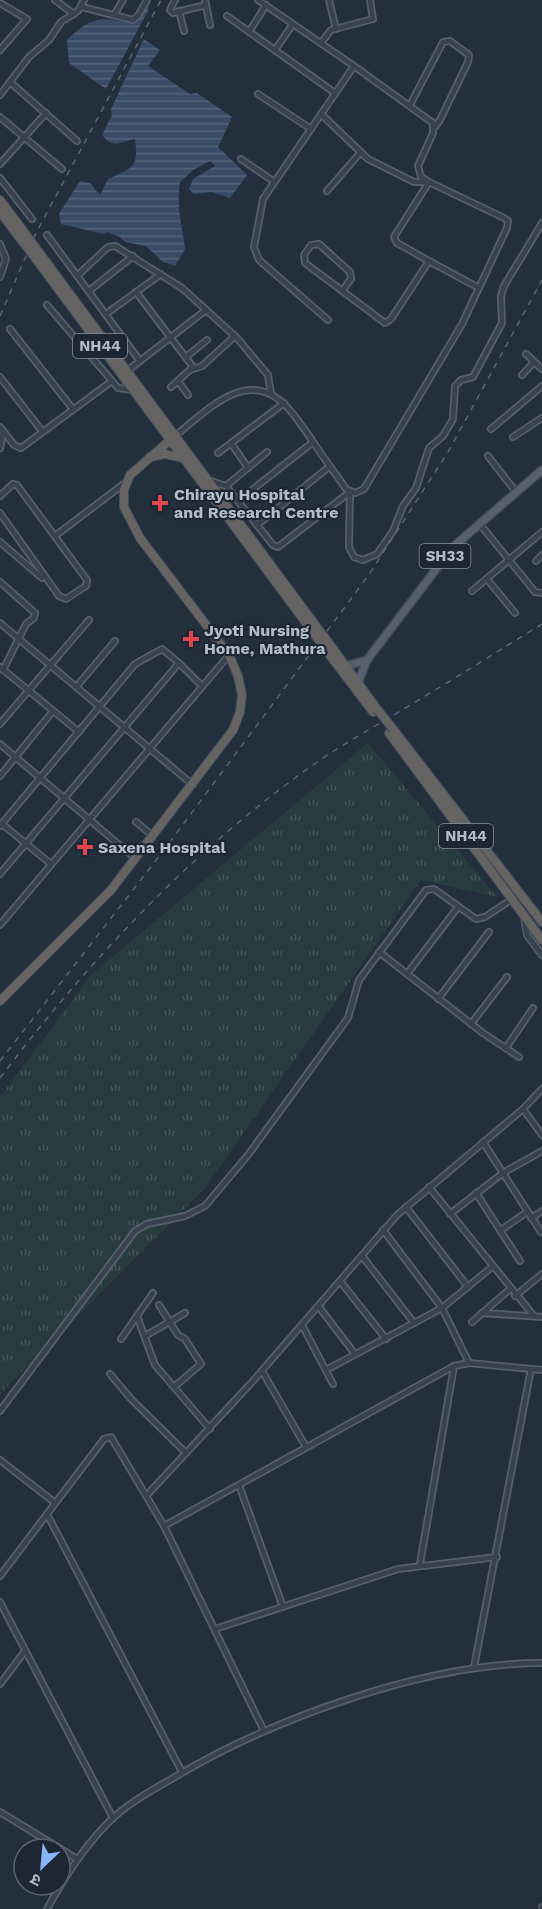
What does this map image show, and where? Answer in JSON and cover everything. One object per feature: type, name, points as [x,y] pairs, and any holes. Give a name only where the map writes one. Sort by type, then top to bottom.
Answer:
[{"type":"highway","name":"NH44","points":[[0,200],[25,239]]},
{"type":"highway","name":"NH44","points":[[0,212],[33,249],[127,371],[184,458],[391,731],[542,922]]},
{"type":"highway","name":"NH44","points":[[33,249],[133,390],[208,480],[314,628]]},
{"type":"highway","points":[[0,1001],[100,903],[193,785],[239,718],[242,694],[238,676],[229,656],[134,529],[124,507],[127,481],[146,459],[173,438]]},
{"type":"highway","points":[[146,459],[165,454],[184,458]]},
{"type":"highway","name":"NH44","points":[[332,652],[346,666],[375,710]]},
{"type":"highway","name":"NH44","points":[[391,731],[542,940]]},
{"type":"main road","name":"SH33","points":[[358,684],[367,660],[442,560],[479,523],[540,475]]},
{"type":"main road","points":[[346,666],[367,660]]},
{"type":"street","points":[[55,0],[74,14]]},
{"type":"street","points":[[1,91],[34,52],[49,40],[61,22],[74,14],[84,0]]},
{"type":"street","points":[[114,15],[123,0]]},
{"type":"street","points":[[81,6],[136,19],[147,0]]},
{"type":"street","points":[[175,0],[170,10],[173,13],[206,2],[210,25]]},
{"type":"street","points":[[258,0],[410,105],[429,119],[434,128]]},
{"type":"street","points":[[329,0],[336,28]]},
{"type":"street","points":[[321,43],[329,31],[373,19],[369,0]]},
{"type":"street","points":[[0,3],[27,19],[0,50]]},
{"type":"street","points":[[249,32],[266,5]]},
{"type":"street","points":[[179,11],[184,31]]},
{"type":"street","points":[[227,16],[335,93]]},
{"type":"street","points":[[275,50],[293,24]]},
{"type":"street","points":[[208,480],[218,481],[226,486],[273,545],[278,547],[351,492],[355,493],[364,489],[462,324],[507,228],[508,221],[429,182],[418,172],[418,166],[434,128],[468,62],[466,52],[450,41],[443,42],[410,105]]},
{"type":"street","points":[[328,320],[256,256],[258,216],[263,199],[273,181],[354,66]]},
{"type":"street","points":[[10,82],[76,141]]},
{"type":"street","points":[[258,94],[310,129]]},
{"type":"street","points":[[0,164],[46,113]]},
{"type":"street","points":[[321,114],[360,153],[414,182],[429,182]]},
{"type":"street","points":[[0,117],[62,169]]},
{"type":"street","points":[[327,191],[360,153]]},
{"type":"street","points":[[241,159],[273,181]]},
{"type":"street","points":[[0,178],[32,219]]},
{"type":"street","points":[[429,182],[394,237],[398,243],[479,288]]},
{"type":"street","points":[[173,438],[220,401],[236,393],[249,390],[271,394],[293,411],[330,466],[351,492],[349,547],[354,557],[363,560],[377,554],[382,549],[403,506],[416,488],[429,448],[443,436],[455,413],[455,386],[461,380],[472,377],[502,323],[501,296],[504,286],[542,223]]},
{"type":"street","points":[[47,235],[140,361]]},
{"type":"street","points":[[342,291],[351,279],[350,272],[319,243],[311,245],[304,255],[305,263],[342,291],[385,323],[391,320],[429,261]]},
{"type":"street","points":[[0,244],[6,259],[0,277]]},
{"type":"street","points":[[78,276],[111,246],[133,256],[206,310],[235,336],[268,375],[271,394]]},
{"type":"street","points":[[89,291],[133,256]]},
{"type":"street","points":[[106,314],[160,274]]},
{"type":"street","points":[[136,292],[193,369]]},
{"type":"street","points":[[47,305],[121,390],[133,390]]},
{"type":"street","points":[[127,371],[206,310]]},
{"type":"street","points":[[10,329],[72,408]]},
{"type":"street","points":[[171,387],[193,369],[202,366],[235,336]]},
{"type":"street","points":[[186,357],[207,340]]},
{"type":"street","points":[[526,354],[542,369]]},
{"type":"street","points":[[522,375],[534,362]]},
{"type":"street","points":[[0,377],[42,431]]},
{"type":"street","points":[[2,429],[14,445],[21,448],[72,408],[112,381]]},
{"type":"street","points":[[178,381],[188,396]]},
{"type":"street","points":[[491,429],[542,386]]},
{"type":"street","points":[[218,453],[284,403]]},
{"type":"street","points":[[513,437],[542,418]]},
{"type":"street","points":[[0,448],[2,429]]},
{"type":"street","points":[[238,501],[313,442]]},
{"type":"street","points":[[231,443],[248,468]]},
{"type":"street","points":[[226,486],[267,452]]},
{"type":"street","points":[[488,456],[516,492]]},
{"type":"street","points":[[257,525],[330,466]]},
{"type":"street","points":[[56,536],[127,481]]},
{"type":"street","points":[[0,496],[13,484],[17,485],[56,536],[87,580],[87,584],[66,599],[59,596],[0,513]]},
{"type":"street","points":[[479,523],[535,592],[542,593]]},
{"type":"street","points":[[472,591],[542,532]]},
{"type":"street","points":[[0,542],[47,582]]},
{"type":"street","points":[[536,561],[542,555]]},
{"type":"street","points":[[487,579],[515,613]]},
{"type":"street","points":[[0,582],[35,613],[2,669],[79,732]]},
{"type":"street","points":[[0,724],[89,620]]},
{"type":"street","points":[[0,623],[101,705],[193,785]]},
{"type":"street","points":[[77,686],[116,641]]},
{"type":"street","points":[[51,864],[1,825],[135,664],[157,650],[165,649],[202,686]]},
{"type":"street","points":[[0,925],[229,656]]},
{"type":"street","points":[[0,874],[179,663]]},
{"type":"street","points":[[0,776],[53,711]]},
{"type":"street","points":[[0,744],[136,859]]},
{"type":"street","points":[[136,822],[153,836]]},
{"type":"street","points":[[0,1411],[135,1231],[147,1224],[185,1216],[202,1209],[241,1163],[348,1018],[359,980],[430,888],[471,917],[481,919],[512,899]]},
{"type":"street","points":[[407,974],[458,907]]},
{"type":"street","points":[[523,914],[525,931],[542,955]]},
{"type":"street","points":[[438,999],[489,932]]},
{"type":"street","points":[[379,952],[471,1024],[519,1057]]},
{"type":"street","points":[[471,1024],[507,977]]},
{"type":"street","points":[[506,1048],[533,1008]]},
{"type":"street","points":[[147,1495],[210,1429],[319,1307],[383,1230],[429,1187],[523,1109],[542,1089]]},
{"type":"street","points":[[523,1109],[542,1135]]},
{"type":"street","points":[[483,1142],[541,1233]]},
{"type":"street","points":[[450,1214],[503,1173],[542,1151]]},
{"type":"street","points":[[429,1187],[515,1296],[534,1316]]},
{"type":"street","points":[[476,1193],[520,1261]]},
{"type":"street","points":[[406,1207],[468,1287]]},
{"type":"street","points":[[531,1218],[542,1211]]},
{"type":"street","points":[[501,1230],[527,1212]]},
{"type":"street","points":[[383,1230],[442,1308],[469,1363]]},
{"type":"street","points":[[362,1256],[414,1323]]},
{"type":"street","points":[[326,1370],[442,1308],[492,1267]]},
{"type":"street","points":[[515,1296],[542,1274]]},
{"type":"street","points":[[340,1281],[386,1339]]},
{"type":"street","points":[[472,1322],[510,1289]]},
{"type":"street","points":[[121,1339],[153,1293]]},
{"type":"street","points":[[159,1305],[201,1364],[174,1387]]},
{"type":"street","points":[[319,1307],[356,1354]]},
{"type":"street","points":[[145,1336],[185,1313]]},
{"type":"street","points":[[482,1313],[542,1317]]},
{"type":"street","points":[[137,1316],[152,1358],[210,1429]]},
{"type":"street","points":[[302,1325],[333,1384]]},
{"type":"street","points":[[164,1526],[454,1366],[469,1363],[542,1370]]},
{"type":"street","points":[[420,1564],[454,1366]]},
{"type":"street","points":[[474,1667],[497,1557],[531,1369]]},
{"type":"street","points":[[262,1371],[306,1447]]},
{"type":"street","points":[[110,1374],[139,1408],[186,1453]]},
{"type":"street","points":[[0,1576],[54,1502],[104,1440],[111,1437],[164,1526],[264,1731]]},
{"type":"street","points":[[0,1460],[54,1502]]},
{"type":"street","points":[[239,1485],[283,1607]]},
{"type":"street","points":[[47,1514],[182,1772]]},
{"type":"street","points":[[215,1629],[391,1571],[420,1564],[497,1557]]},
{"type":"street","points":[[0,1602],[113,1818]]},
{"type":"street","points":[[0,1684],[25,1651]]},
{"type":"street","points":[[47,1909],[77,1859],[113,1818],[182,1772],[264,1731],[408,1682],[474,1667],[542,1663]]},
{"type":"street","points":[[0,1812],[77,1859]]},
{"type":"green space","points":[[368,743],[497,897],[421,880],[205,1188],[0,1394],[0,1097],[92,974]]},
{"type":"water","points":[[142,7],[149,9],[106,89],[69,63],[67,40],[75,32],[96,20],[132,23]]},
{"type":"water","points":[[144,39],[160,50],[148,66],[190,94],[197,93],[232,117],[218,147],[247,175],[230,198],[211,192],[194,194],[189,189],[193,179],[215,166],[210,161],[193,170],[180,182],[179,208],[185,249],[175,266],[163,262],[146,246],[125,242],[120,237],[107,232],[104,234],[61,224],[59,214],[80,181],[90,183],[100,195],[108,179],[128,169],[135,162],[135,139],[114,143],[106,140],[102,135],[112,115],[111,109]]},
{"type":"railway","points":[[0,316],[36,233],[161,0]]},
{"type":"railway","points":[[0,1061],[164,850],[368,576],[448,452],[542,280]]},
{"type":"railway","points":[[0,1078],[32,1036],[101,956],[174,880],[253,810],[308,768],[542,624]]},
{"type":"place","name":"Chirayu Hospital and Research Centre","points":[[160,503]]},
{"type":"place","name":"Jyoti Nursing Home, Mathura","points":[[191,639]]},
{"type":"place","name":"Saxena Hospital","points":[[85,847]]}]
